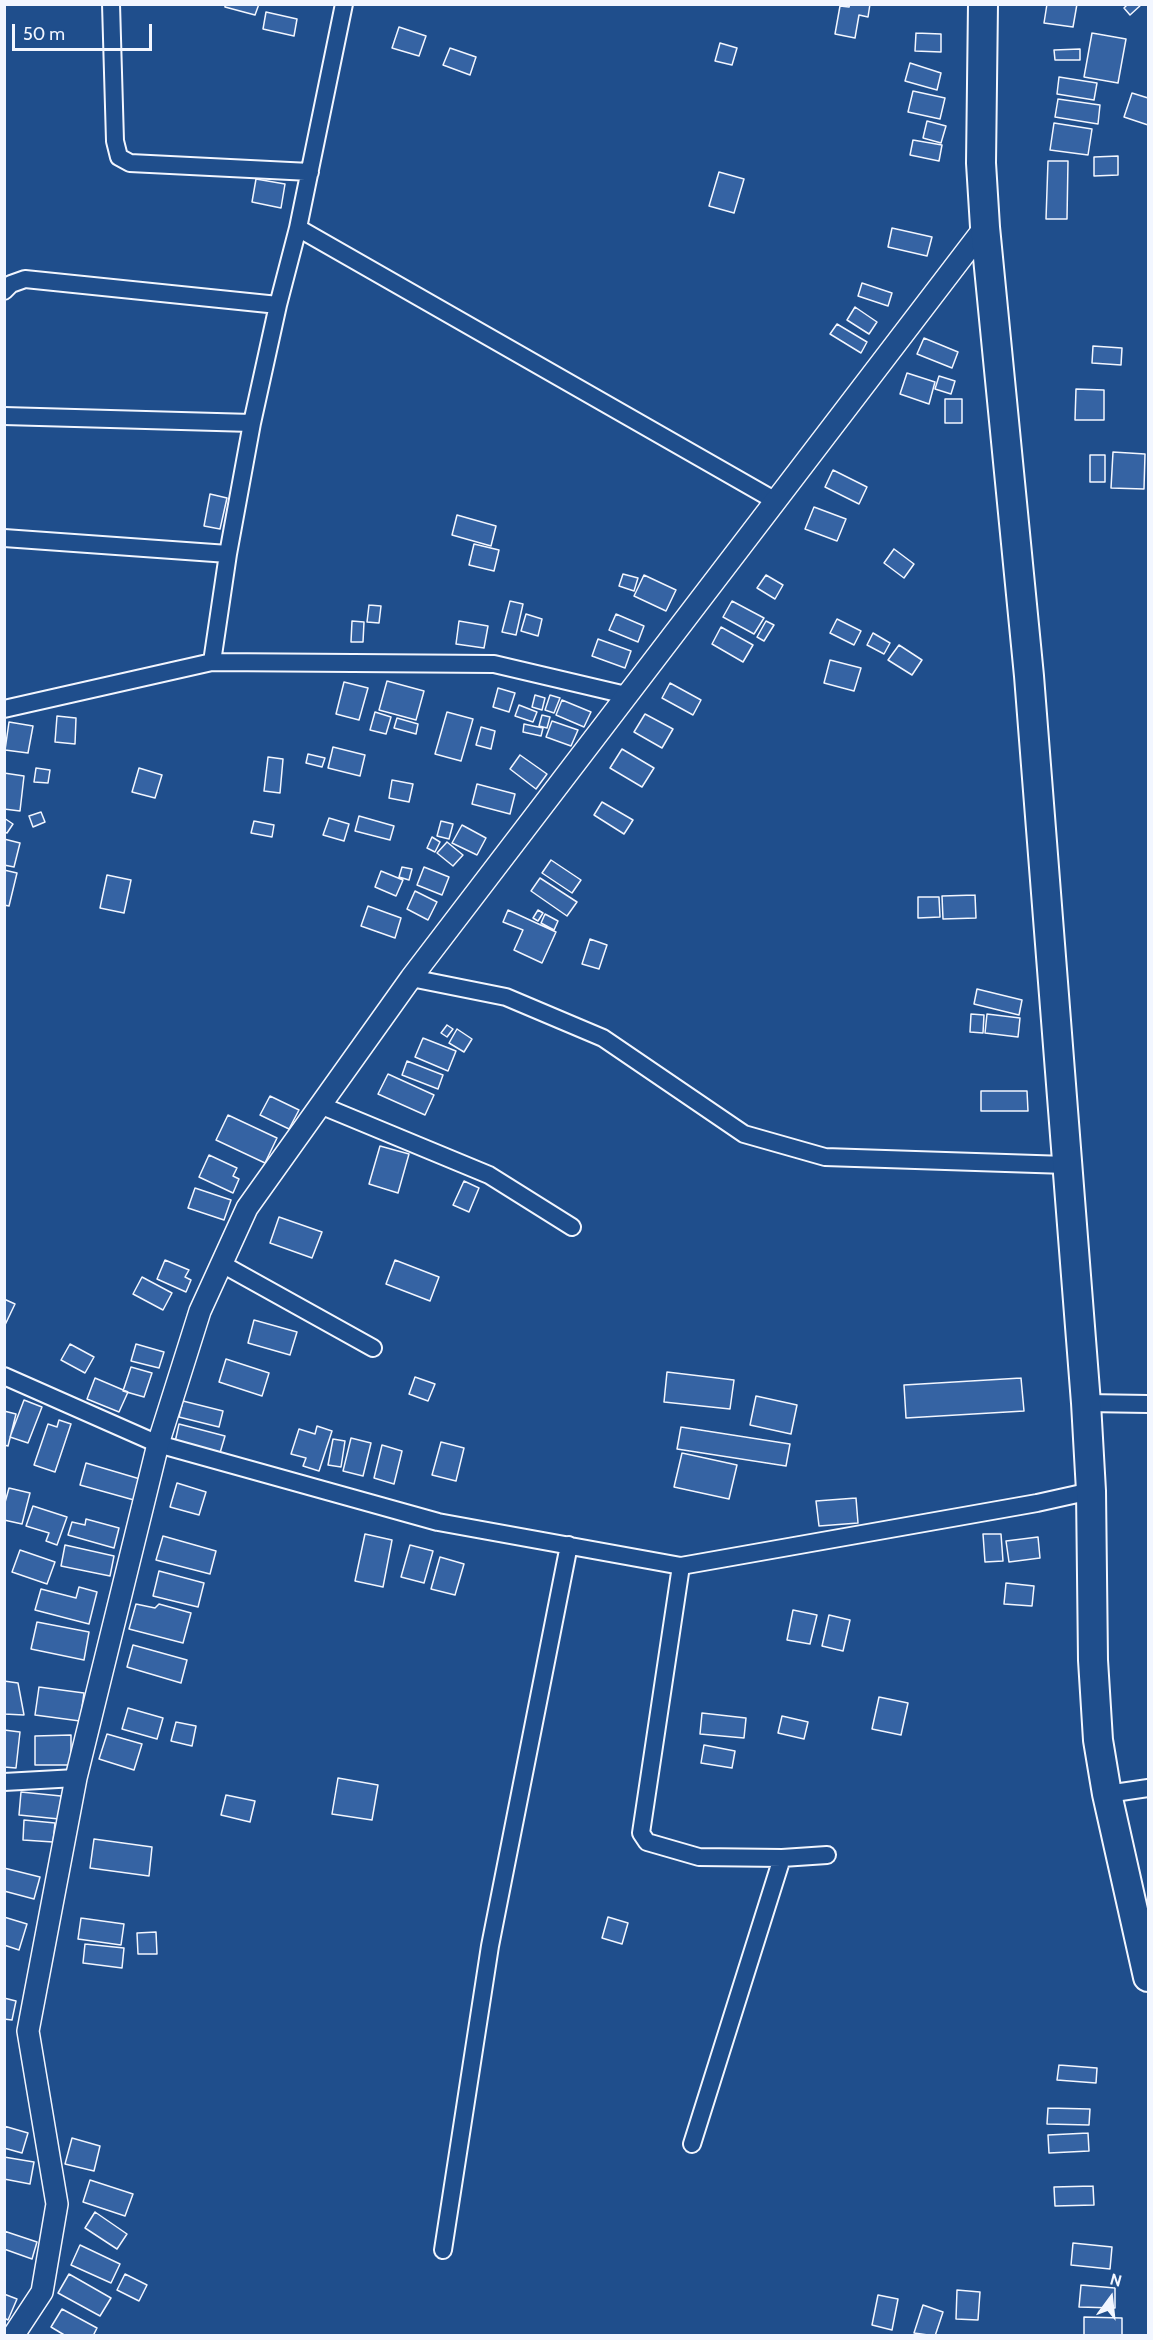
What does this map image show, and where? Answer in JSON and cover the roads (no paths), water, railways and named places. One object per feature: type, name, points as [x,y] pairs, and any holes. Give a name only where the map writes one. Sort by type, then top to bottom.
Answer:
[{"type":"highway","points":[[983,4],[981,163],[985,227],[1029,676],[1086,1403],[1091,1491],[1093,1660],[1098,1740],[1107,1794],[1149,1977]]},
{"type":"street","points":[[111,4],[115,141],[118,157],[130,163],[310,172]]},
{"type":"street","points":[[212,662],[228,554],[252,423],[298,228],[344,4]]},
{"type":"street","points":[[13,2336],[42,2292],[57,2204],[28,2031],[76,1778],[158,1444],[200,1311],[247,1208],[411,978],[774,500],[985,227]]},
{"type":"street","points":[[298,228],[774,500]]},
{"type":"street","points":[[4,291],[10,284],[26,279],[278,305]]},
{"type":"street","points":[[4,416],[252,423]]},
{"type":"street","points":[[4,538],[228,554]]},
{"type":"street","points":[[4,709],[212,662],[494,664],[626,694]]},
{"type":"street","points":[[411,978],[506,997],[603,1038],[744,1134],[825,1157],[1066,1165]]},
{"type":"street","points":[[320,1105],[489,1175],[572,1227]]},
{"type":"street","points":[[222,1264],[373,1348]]},
{"type":"street","points":[[4,1376],[158,1444],[438,1522],[681,1566],[1025,1505],[1091,1491]]},
{"type":"street","points":[[1086,1403],[1149,1404]]},
{"type":"street","points":[[443,2250],[490,1946],[569,1545]]},
{"type":"street","points":[[681,1566],[641,1833],[647,1842],[699,1857],[782,1858],[827,1855]]},
{"type":"street","points":[[4,1782],[76,1778]]},
{"type":"street","points":[[1107,1794],[1149,1788]]},
{"type":"street","points":[[692,2144],[782,1858]]}]
